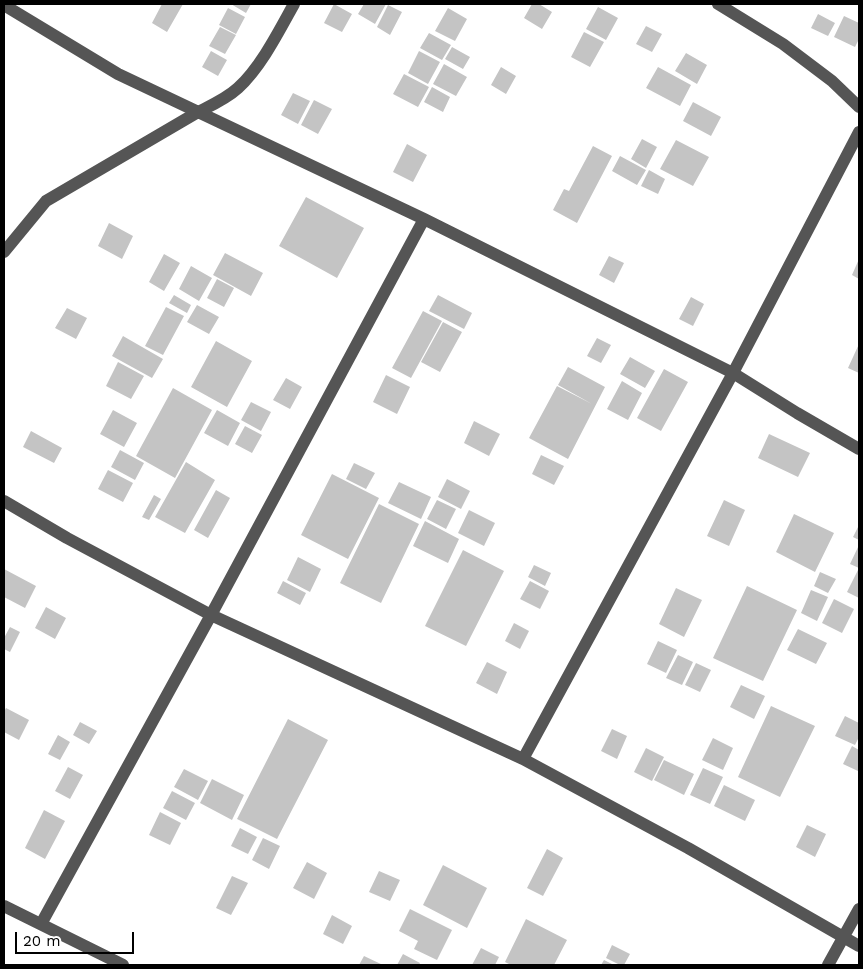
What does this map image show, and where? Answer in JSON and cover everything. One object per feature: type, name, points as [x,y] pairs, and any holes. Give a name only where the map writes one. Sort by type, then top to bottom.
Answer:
[{"type":"street","points":[[4,4],[118,74],[424,219],[732,373],[859,449]]},
{"type":"street","points":[[4,252],[46,201],[198,112],[223,100],[244,82],[254,70],[294,4]]},
{"type":"street","points":[[718,4],[783,44],[832,82],[859,106]]},
{"type":"street","points":[[523,759],[732,373],[859,132]]},
{"type":"street","points":[[41,924],[211,615],[424,219]]},
{"type":"street","points":[[4,501],[67,538],[211,615],[523,759],[688,848],[859,946]]},
{"type":"street","points":[[4,906],[123,965]]},
{"type":"street","points":[[828,965],[859,909]]},
{"type":"building","points":[[162,4],[183,4],[167,32],[152,23]]},
{"type":"building","points":[[231,4],[251,4],[246,13]]},
{"type":"building","points":[[334,4],[352,14],[342,32],[324,23]]},
{"type":"building","points":[[364,4],[386,4],[375,24],[358,14]]},
{"type":"building","points":[[532,4],[539,4],[552,12],[542,29],[524,18]]},
{"type":"building","points":[[388,5],[402,12],[390,35],[377,27]]},
{"type":"building","points":[[598,7],[618,18],[606,40],[586,29]]},
{"type":"building","points":[[228,8],[245,17],[236,34],[219,25]]},
{"type":"building","points":[[448,8],[467,19],[455,41],[435,31]]},
{"type":"building","points":[[818,14],[835,23],[828,36],[811,28]]},
{"type":"building","points":[[844,16],[859,23],[859,39],[855,47],[834,37]]},
{"type":"building","points":[[646,26],[662,34],[652,52],[636,44]]},
{"type":"building","points":[[220,27],[236,35],[225,54],[209,46]]},
{"type":"building","points":[[584,32],[604,42],[590,67],[571,57]]},
{"type":"building","points":[[429,33],[451,45],[442,60],[420,48]]},
{"type":"building","points":[[452,47],[470,57],[463,69],[445,59]]},
{"type":"building","points":[[211,51],[227,60],[218,76],[202,67]]},
{"type":"building","points":[[419,51],[440,62],[428,84],[408,73]]},
{"type":"building","points":[[686,53],[707,65],[697,84],[675,71]]},
{"type":"building","points":[[444,64],[467,77],[456,96],[433,84]]},
{"type":"building","points":[[501,67],[516,76],[506,94],[491,85]]},
{"type":"building","points":[[658,67],[691,85],[680,106],[646,88]]},
{"type":"building","points":[[404,74],[429,87],[418,107],[393,94]]},
{"type":"building","points":[[432,87],[450,97],[443,112],[424,102]]},
{"type":"building","points":[[293,93],[310,101],[298,124],[281,115]]},
{"type":"building","points":[[314,100],[332,109],[318,134],[301,125]]},
{"type":"building","points":[[693,102],[721,117],[711,136],[683,121]]},
{"type":"building","points":[[642,139],[657,147],[646,168],[631,159]]},
{"type":"building","points":[[676,140],[709,157],[693,186],[660,169]]},
{"type":"building","points":[[407,144],[427,155],[413,182],[393,172]]},
{"type":"building","points":[[593,146],[612,156],[577,223],[553,210],[564,189],[569,191]]},
{"type":"building","points":[[620,156],[646,170],[637,185],[612,171]]},
{"type":"building","points":[[649,170],[665,179],[658,194],[641,186]]},
{"type":"building","points":[[306,197],[364,228],[337,278],[279,246]]},
{"type":"building","points":[[109,223],[133,236],[122,259],[98,246]]},
{"type":"building","points":[[225,253],[263,273],[251,296],[213,275]]},
{"type":"building","points":[[164,254],[180,263],[164,291],[149,282]]},
{"type":"building","points":[[609,256],[624,263],[614,283],[599,275]]},
{"type":"building","points":[[859,259],[859,279],[852,275]]},
{"type":"building","points":[[191,266],[212,278],[199,301],[179,289]]},
{"type":"building","points":[[217,279],[234,288],[224,307],[207,298]]},
{"type":"building","points":[[174,295],[191,305],[187,313],[169,303]]},
{"type":"building","points":[[438,295],[472,313],[464,329],[429,311]]},
{"type":"building","points":[[691,297],[704,304],[693,326],[679,319]]},
{"type":"building","points":[[197,305],[219,317],[209,334],[187,322]]},
{"type":"building","points":[[166,307],[184,316],[163,355],[145,346]]},
{"type":"building","points":[[67,308],[87,318],[76,339],[55,328]]},
{"type":"building","points":[[423,311],[442,321],[411,378],[392,368]]},
{"type":"building","points":[[443,322],[462,332],[440,372],[421,362]]},
{"type":"building","points":[[123,336],[163,359],[152,378],[112,356]]},
{"type":"building","points":[[597,338],[611,345],[601,363],[587,356]]},
{"type":"building","points":[[216,341],[252,361],[227,407],[191,387]]},
{"type":"building","points":[[859,344],[859,373],[848,368]]},
{"type":"building","points":[[630,357],[655,371],[645,388],[620,374]]},
{"type":"building","points":[[118,362],[144,376],[131,399],[106,386]]},
{"type":"building","points":[[568,367],[605,387],[568,459],[529,438],[557,386],[592,404],[558,385]]},
{"type":"building","points":[[664,369],[688,382],[661,431],[637,418]]},
{"type":"building","points":[[386,375],[410,387],[397,414],[373,402]]},
{"type":"building","points":[[286,378],[302,387],[290,409],[273,400]]},
{"type":"building","points":[[622,381],[642,393],[628,420],[607,409]]},
{"type":"building","points":[[173,388],[212,410],[175,478],[136,456]]},
{"type":"building","points":[[251,402],[271,412],[261,431],[241,420]]},
{"type":"building","points":[[113,410],[137,423],[124,447],[100,434]]},
{"type":"building","points":[[217,410],[240,423],[228,446],[204,433]]},
{"type":"building","points":[[474,421],[500,434],[489,456],[464,443]]},
{"type":"building","points":[[245,426],[262,435],[252,453],[235,444]]},
{"type":"building","points":[[31,431],[62,448],[54,463],[23,447]]},
{"type":"building","points":[[769,434],[810,453],[798,477],[758,458]]},
{"type":"building","points":[[120,450],[144,463],[135,480],[111,467]]},
{"type":"building","points":[[541,455],[564,466],[554,485],[532,474]]},
{"type":"building","points":[[186,462],[215,480],[185,533],[155,517]]},
{"type":"building","points":[[354,463],[375,473],[366,489],[346,479]]},
{"type":"building","points":[[108,470],[133,483],[123,502],[98,489]]},
{"type":"building","points":[[332,474],[379,498],[348,559],[301,535]]},
{"type":"building","points":[[447,479],[470,491],[461,509],[438,497]]},
{"type":"building","points":[[399,482],[431,497],[421,519],[388,503]]},
{"type":"building","points":[[216,490],[230,498],[208,538],[194,530]]},
{"type":"building","points":[[154,495],[161,499],[149,520],[142,517]]},
{"type":"building","points":[[437,500],[456,509],[446,529],[427,519]]},
{"type":"building","points":[[724,500],[745,510],[729,546],[707,536]]},
{"type":"building","points":[[379,504],[419,524],[381,603],[340,583]]},
{"type":"building","points":[[469,510],[495,523],[484,546],[458,533]]},
{"type":"building","points":[[794,514],[834,533],[815,572],[776,552]]},
{"type":"building","points":[[425,521],[459,539],[448,563],[413,546]]},
{"type":"building","points":[[859,525],[859,540],[853,537]]},
{"type":"building","points":[[859,545],[859,568],[850,564]]},
{"type":"building","points":[[463,550],[504,571],[466,646],[425,626]]},
{"type":"building","points":[[298,557],[321,569],[310,592],[287,580]]},
{"type":"building","points":[[534,565],[551,573],[545,586],[528,577]]},
{"type":"building","points":[[859,568],[859,598],[847,592]]},
{"type":"building","points":[[4,569],[36,586],[25,608],[4,597]]},
{"type":"building","points":[[820,572],[836,579],[828,593],[814,586]]},
{"type":"building","points":[[283,581],[306,593],[300,605],[277,593]]},
{"type":"building","points":[[530,581],[549,591],[540,609],[520,599]]},
{"type":"building","points":[[747,586],[797,610],[763,681],[713,658]]},
{"type":"building","points":[[676,588],[702,600],[684,637],[659,624]]},
{"type":"building","points":[[811,590],[828,597],[817,621],[801,613]]},
{"type":"building","points":[[834,599],[854,609],[842,633],[822,623]]},
{"type":"building","points":[[46,607],[66,618],[55,639],[35,628]]},
{"type":"building","points":[[514,623],[529,631],[520,649],[505,641]]},
{"type":"building","points":[[10,627],[20,632],[10,652],[4,649],[4,638]]},
{"type":"building","points":[[798,629],[827,643],[816,664],[787,650]]},
{"type":"building","points":[[658,641],[677,650],[666,673],[647,664]]},
{"type":"building","points":[[678,655],[693,662],[682,685],[666,678]]},
{"type":"building","points":[[487,662],[507,672],[497,694],[476,683]]},
{"type":"building","points":[[696,663],[711,670],[700,692],[685,685]]},
{"type":"building","points":[[741,685],[765,696],[754,719],[730,707]]},
{"type":"building","points":[[771,706],[815,726],[780,797],[738,777]]},
{"type":"building","points":[[6,708],[29,720],[19,740],[4,732],[4,712]]},
{"type":"building","points":[[845,716],[859,723],[859,737],[855,745],[835,736]]},
{"type":"building","points":[[288,719],[328,740],[277,839],[237,819]]},
{"type":"building","points":[[80,722],[97,731],[89,744],[73,735]]},
{"type":"building","points":[[612,729],[627,736],[617,759],[601,751]]},
{"type":"building","points":[[58,735],[70,742],[60,760],[48,754]]},
{"type":"building","points":[[713,738],[733,748],[723,770],[702,760]]},
{"type":"building","points":[[852,746],[859,750],[858,771],[843,764]]},
{"type":"building","points":[[646,748],[664,757],[652,781],[634,772]]},
{"type":"building","points":[[664,760],[694,774],[684,795],[654,780]]},
{"type":"building","points":[[68,767],[83,775],[70,799],[55,791]]},
{"type":"building","points":[[703,768],[723,777],[710,804],[690,795]]},
{"type":"building","points":[[184,769],[208,781],[198,800],[174,787]]},
{"type":"building","points":[[212,779],[244,795],[232,820],[200,803]]},
{"type":"building","points":[[724,785],[755,800],[745,821],[714,806]]},
{"type":"building","points":[[172,791],[195,803],[186,820],[163,808]]},
{"type":"building","points":[[44,810],[65,821],[45,859],[25,848]]},
{"type":"building","points":[[160,812],[181,823],[170,845],[149,835]]},
{"type":"building","points":[[807,825],[826,834],[815,857],[796,847]]},
{"type":"building","points":[[240,828],[257,837],[248,854],[231,846]]},
{"type":"building","points":[[263,838],[280,846],[269,869],[252,860]]},
{"type":"building","points":[[547,849],[563,858],[543,896],[527,888]]},
{"type":"building","points":[[307,862],[327,873],[314,899],[293,888]]},
{"type":"building","points":[[443,865],[487,888],[467,928],[423,905]]},
{"type":"building","points":[[379,871],[400,880],[390,901],[369,892]]},
{"type":"building","points":[[232,876],[248,883],[231,915],[216,908]]},
{"type":"building","points":[[410,909],[452,930],[437,960],[414,949],[418,941],[399,931]]},
{"type":"building","points":[[332,915],[352,926],[343,944],[323,934]]},
{"type":"building","points":[[526,919],[567,940],[554,965],[511,965],[505,962]]},
{"type":"building","points":[[612,945],[630,954],[624,965],[606,958]]},
{"type":"building","points":[[481,948],[499,957],[495,965],[472,965]]},
{"type":"building","points":[[403,954],[420,963],[419,965],[397,965]]},
{"type":"building","points":[[364,956],[383,965],[359,965]]},
{"type":"building","points":[[604,960],[614,965],[601,965]]}]
